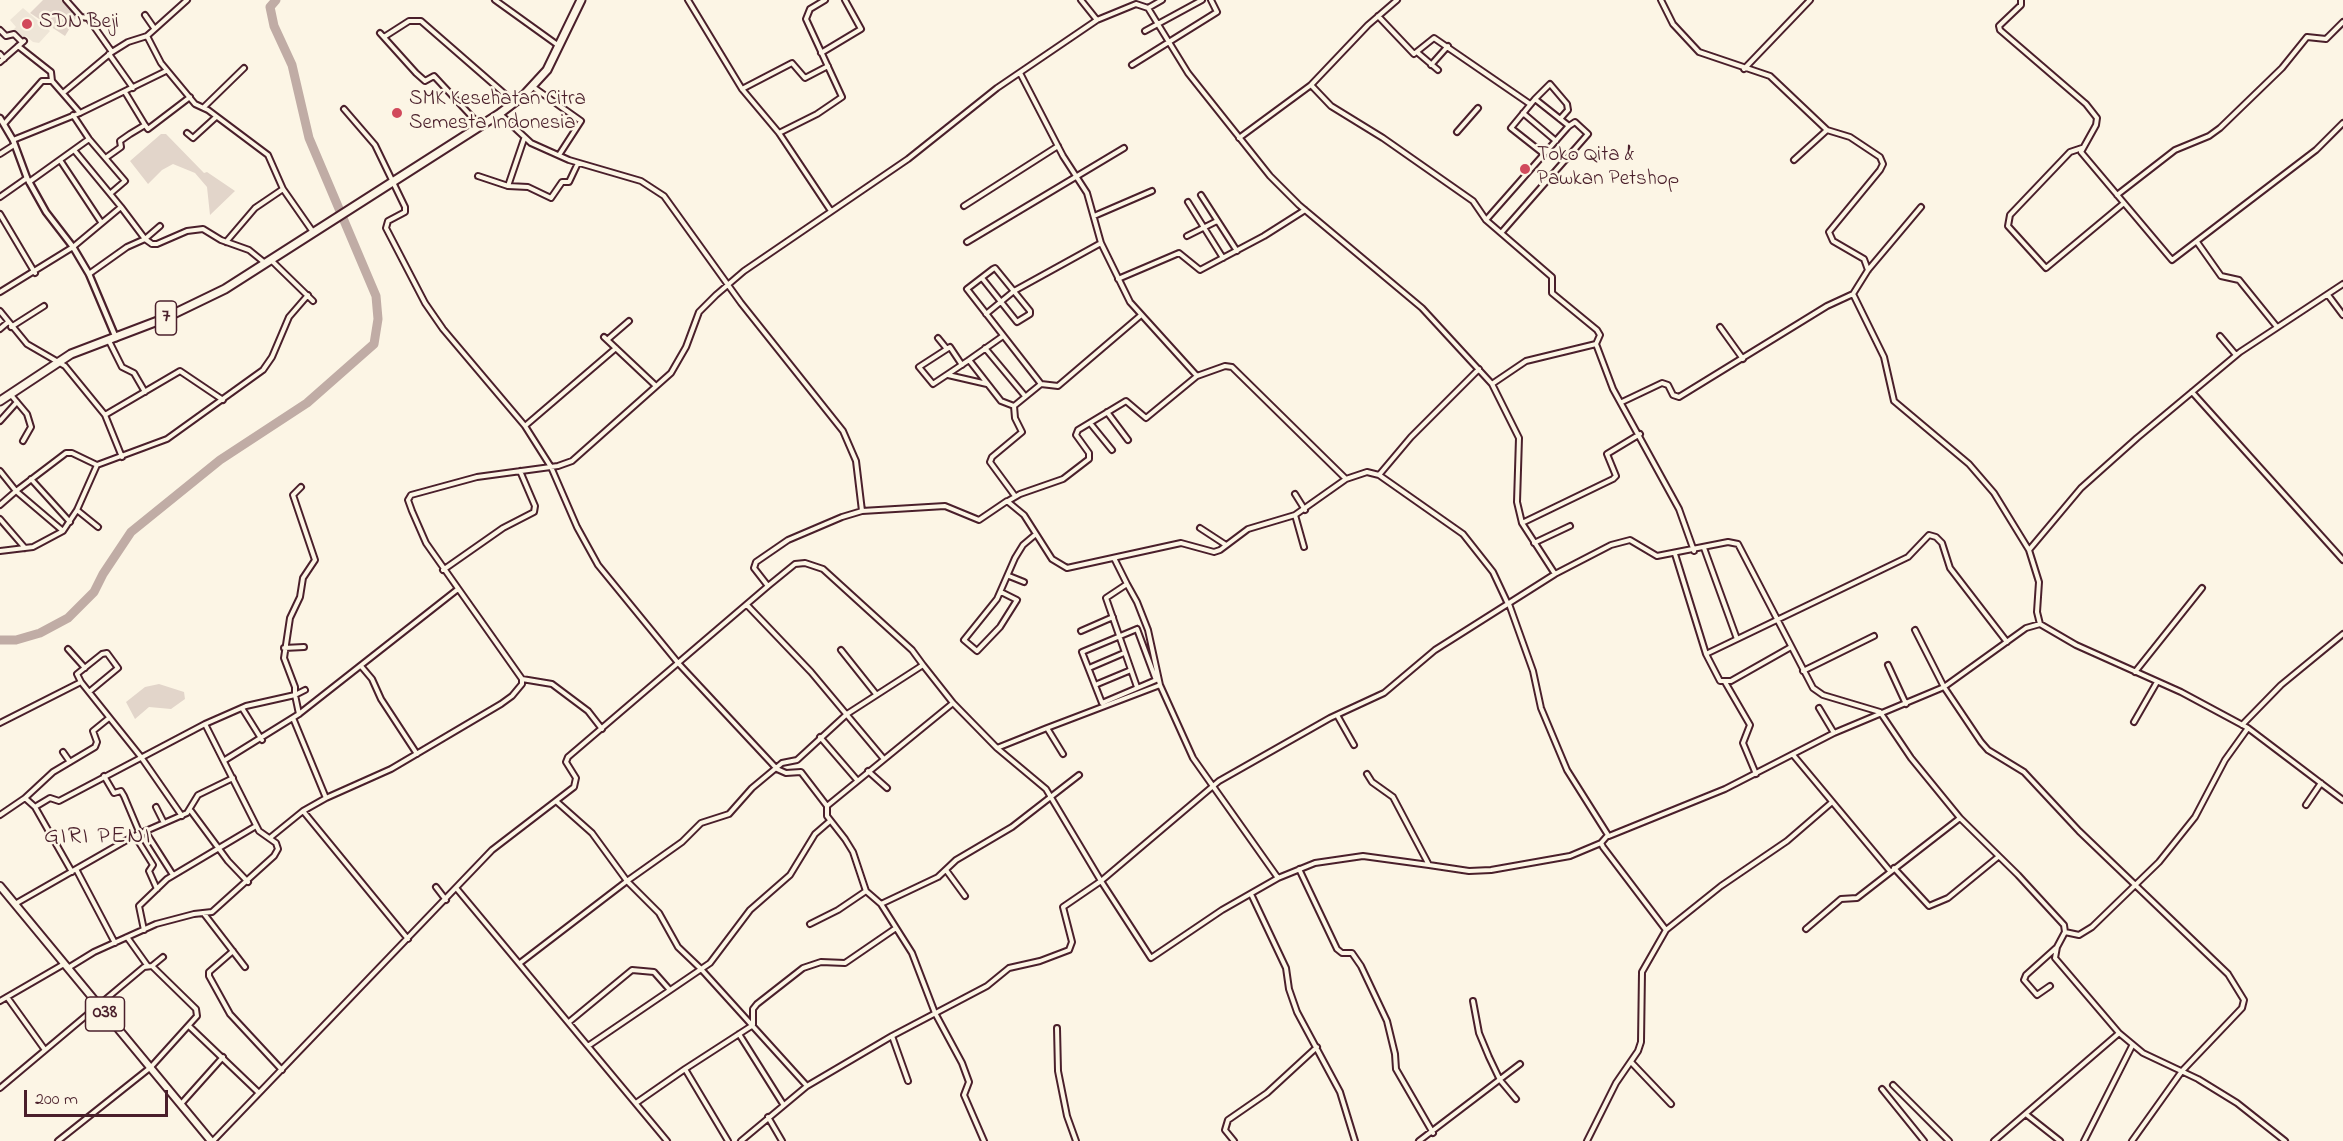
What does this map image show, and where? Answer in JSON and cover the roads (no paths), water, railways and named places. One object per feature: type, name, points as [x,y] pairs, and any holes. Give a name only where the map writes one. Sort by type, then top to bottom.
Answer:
[{"type":"highway","name":"7","points":[[0,401],[58,362],[197,304],[268,262],[500,114],[532,87],[547,70],[581,0]]},
{"type":"main road","name":"038","points":[[0,886],[97,1006],[151,1066],[212,1141]]},
{"type":"street","points":[[66,0],[81,17],[88,18],[133,88]]},
{"type":"street","points":[[63,93],[110,53],[128,42],[147,36],[187,0]]},
{"type":"street","points":[[495,0],[559,46]]},
{"type":"street","points":[[688,0],[742,89],[778,133],[831,211]]},
{"type":"street","points":[[778,133],[817,114],[841,99],[841,92],[821,53],[806,15],[810,9],[825,0]]},
{"type":"street","points":[[821,53],[861,28],[845,0]]},
{"type":"street","points":[[1081,0],[1097,20]]},
{"type":"street","points":[[1148,8],[1162,0]]},
{"type":"street","points":[[1145,31],[1158,26],[1202,0]]},
{"type":"street","points":[[1132,65],[1216,12],[1211,0]]},
{"type":"street","points":[[1239,138],[1311,85],[1396,0]]},
{"type":"street","points":[[1661,0],[1673,24],[1694,48],[1708,56],[1775,80],[1827,129],[1850,137],[1882,160],[1880,170],[1829,232],[1833,241],[1864,259],[1868,270]]},
{"type":"street","points":[[1744,69],[1810,0]]},
{"type":"street","points":[[2021,0],[2021,5],[2000,26],[2000,30],[2086,104],[2097,118],[2096,125],[2081,152],[2169,259],[2175,260],[2316,150],[2343,123]]},
{"type":"street","points":[[602,729],[588,711],[552,684],[522,679],[443,570],[416,520],[408,500],[411,495],[447,484],[551,467],[576,458],[671,373],[686,347],[702,309],[728,285],[908,159],[1020,73],[1097,20],[1136,3],[1148,8],[1188,73],[1270,176],[1305,210],[1415,302],[1492,384],[1519,438],[1517,502],[1522,523],[1555,574]]},
{"type":"street","points":[[145,15],[154,28]]},
{"type":"street","points":[[1378,16],[1414,54],[1418,53],[1438,70]]},
{"type":"street","points":[[384,37],[409,21],[421,21],[514,103]]},
{"type":"street","points":[[2117,195],[2175,150],[2209,136],[2220,128],[2282,68],[2307,37],[2326,39],[2343,22]]},
{"type":"street","points":[[0,30],[6,36],[15,34],[21,43],[51,72],[52,81],[80,113]]},
{"type":"street","points":[[380,33],[425,81],[434,76],[474,119],[483,124]]},
{"type":"street","points":[[147,36],[166,72],[190,98],[268,155],[283,189],[313,232]]},
{"type":"street","points":[[1418,53],[1432,38],[1448,46],[1530,104]]},
{"type":"street","points":[[0,54],[2,61],[21,43]]},
{"type":"street","points":[[1431,65],[1448,46]]},
{"type":"street","points":[[742,89],[790,63],[794,63],[805,78],[828,66]]},
{"type":"street","points":[[204,107],[244,68]]},
{"type":"street","points":[[0,154],[14,142],[166,72]]},
{"type":"street","points":[[1020,73],[1058,146],[1087,193],[1101,243],[1118,279],[1140,316],[1197,375]]},
{"type":"street","points":[[4,124],[42,81],[52,81]]},
{"type":"street","points":[[1544,154],[1511,128],[1550,84],[1567,104],[1568,110],[1560,119]]},
{"type":"street","points":[[1311,85],[1331,106],[1383,138],[1473,201],[1486,220],[1552,276],[1554,295],[1600,335],[1596,344],[1606,372],[1679,509],[1694,551]]},
{"type":"street","points":[[532,87],[581,121],[558,155]]},
{"type":"street","points":[[125,92],[148,129],[190,98]]},
{"type":"street","points":[[1535,99],[1569,126]]},
{"type":"street","points":[[1457,132],[1478,108]]},
{"type":"street","points":[[344,109],[375,146],[406,210],[388,221],[386,228],[408,272],[442,329],[525,426],[551,467],[577,527],[598,565],[679,664],[777,769],[786,773],[801,772],[827,806],[827,816],[853,852],[866,891],[881,904],[912,953],[935,1013],[962,1063],[969,1082],[964,1095],[984,1141]]},
{"type":"street","points":[[1523,113],[1556,141]]},
{"type":"street","points":[[500,114],[524,139],[578,163],[641,181],[657,189],[728,285],[843,430],[856,461],[862,511]]},
{"type":"street","points":[[73,115],[89,139],[107,157],[125,181],[111,193]]},
{"type":"street","points":[[187,133],[193,138],[216,117]]},
{"type":"street","points":[[0,118],[14,142],[28,180],[46,212],[73,247],[89,274],[122,367],[134,373],[145,392]]},
{"type":"street","points":[[1486,220],[1575,122],[1588,135],[1501,233]]},
{"type":"street","points":[[107,157],[122,147],[120,141],[145,125]]},
{"type":"street","points":[[1794,160],[1827,129]]},
{"type":"street","points":[[0,197],[89,139]]},
{"type":"street","points":[[508,186],[524,139]]},
{"type":"street","points":[[964,206],[1058,146]]},
{"type":"street","points":[[967,242],[1124,148]]},
{"type":"street","points":[[2082,148],[2070,152],[2010,215],[2008,226],[2046,268],[2124,203]]},
{"type":"street","points":[[74,150],[111,193],[145,239],[157,244],[197,228],[249,250],[268,262],[313,301]]},
{"type":"street","points":[[60,160],[101,222]]},
{"type":"street","points":[[478,176],[508,186],[528,187],[551,198],[562,182],[569,182],[578,163]]},
{"type":"street","points":[[226,242],[255,208],[283,189]]},
{"type":"street","points":[[1094,216],[1152,191]]},
{"type":"street","points":[[1201,195],[1237,251]]},
{"type":"street","points":[[1188,202],[1223,258]]},
{"type":"street","points":[[0,292],[35,273],[73,247],[121,207]]},
{"type":"street","points":[[1622,402],[1662,383],[1668,385],[1678,398],[1827,306],[1853,294],[1868,270],[1920,207]]},
{"type":"street","points":[[1118,279],[1179,253],[1198,270],[1237,251],[1305,210]]},
{"type":"street","points":[[0,214],[35,273]]},
{"type":"street","points":[[1187,236],[1217,221]]},
{"type":"street","points":[[89,274],[127,247],[145,239],[160,226]]},
{"type":"street","points":[[2197,242],[2221,276],[2239,280],[2277,327]]},
{"type":"street","points":[[986,314],[1014,291],[1101,243]]},
{"type":"street","points":[[982,278],[1017,322],[1030,311],[995,268],[982,278],[968,289],[1041,384]]},
{"type":"street","points":[[2029,550],[2081,488],[2192,392],[2236,355],[2343,284]]},
{"type":"street","points":[[1853,294],[1884,357],[1894,401],[1969,464],[2000,502],[2029,550],[2039,582],[2037,612],[2040,624],[2076,645],[2157,682],[2242,725],[2343,800]]},
{"type":"street","points":[[0,505],[31,479],[69,453],[97,465],[167,439],[263,370],[272,357],[289,317],[308,295]]},
{"type":"street","points":[[2328,295],[2343,315]]},
{"type":"street","points":[[0,329],[44,306]]},
{"type":"street","points":[[0,311],[9,325],[29,346],[65,366],[105,415],[122,457]]},
{"type":"street","points":[[1014,406],[1041,384],[1058,386],[1140,316]]},
{"type":"street","points":[[628,321],[605,338],[656,386]]},
{"type":"street","points":[[1720,327],[1743,359]]},
{"type":"street","points":[[962,365],[952,349],[947,349],[919,367],[932,384],[948,375],[1003,336]]},
{"type":"street","points":[[2220,336],[2236,355]]},
{"type":"street","points":[[938,338],[947,349]]},
{"type":"street","points":[[1492,384],[1526,361],[1596,344]]},
{"type":"street","points":[[525,426],[573,387],[615,348]]},
{"type":"street","points":[[985,348],[1025,396]]},
{"type":"street","points":[[969,360],[1002,401],[1014,406]]},
{"type":"street","points":[[768,586],[754,568],[756,562],[789,540],[862,511],[945,506],[979,519],[1016,496],[1063,479],[1089,459],[1089,453],[1076,434],[1107,412],[1128,401],[1146,418],[1197,375],[1225,366],[1232,367],[1346,479]]},
{"type":"street","points":[[1379,475],[1479,369]]},
{"type":"street","points":[[105,415],[180,371],[222,400]]},
{"type":"street","points":[[948,375],[988,384]]},
{"type":"street","points":[[2192,392],[2343,560]]},
{"type":"street","points":[[11,394],[31,427],[23,441]]},
{"type":"street","points":[[0,421],[17,402]]},
{"type":"street","points":[[1014,406],[1015,418],[1023,432],[992,457],[990,462],[1016,496]]},
{"type":"street","points":[[1107,412],[1128,440]]},
{"type":"street","points":[[1090,423],[1112,450]]},
{"type":"street","points":[[1522,523],[1614,479],[1616,476],[1606,454],[1640,434]]},
{"type":"street","points":[[0,551],[26,549],[63,531],[77,510],[97,465]]},
{"type":"street","points":[[0,471],[16,491],[63,531]]},
{"type":"street","points":[[443,570],[511,523],[534,512],[535,506],[520,471]]},
{"type":"street","points":[[1007,501],[1024,515],[1052,559],[1067,568],[1181,543],[1214,552],[1254,527],[1305,510],[1346,479],[1367,472],[1379,475],[1463,534],[1493,572],[1509,603],[1533,671],[1541,708],[1564,764],[1609,836]]},
{"type":"street","points":[[31,479],[70,522]]},
{"type":"street","points":[[299,714],[295,687],[284,658],[284,648],[290,618],[300,597],[303,578],[315,560],[293,495],[301,488]]},
{"type":"street","points":[[1295,494],[1305,510]]},
{"type":"street","points":[[77,510],[98,527]]},
{"type":"street","points":[[1295,515],[1304,547]]},
{"type":"street","points":[[0,519],[26,549]]},
{"type":"street","points":[[1534,543],[1570,525]]},
{"type":"street","points":[[1200,528],[1226,545]]},
{"type":"street","points":[[1001,592],[1017,600],[987,644],[977,651],[964,640],[1001,592],[1023,545],[1036,534]]},
{"type":"street","points":[[1706,654],[1908,557],[1929,536],[1936,537],[1942,543],[1950,568],[2007,642]]},
{"type":"street","points":[[741,1141],[807,1086],[892,1036],[987,986],[1009,968],[1040,962],[1069,950],[1071,942],[1061,909],[1101,881],[1214,785],[1254,759],[1336,715],[1384,693],[1435,650],[1555,574],[1587,556],[1622,541],[1633,541],[1657,556],[1694,551],[1731,541],[1738,544],[1803,672],[1818,693],[1880,712],[1911,758],[1960,818],[2064,925],[2065,932],[2055,954],[2058,962],[2119,1034],[2132,1046],[2182,1071],[2237,1103],[2284,1141]]},
{"type":"street","points":[[1704,548],[1737,639]]},
{"type":"street","points":[[1675,554],[1706,654],[1717,677],[1725,682],[1750,725],[1750,731],[1743,736],[1743,743],[1756,774]]},
{"type":"street","points":[[1114,558],[1137,602],[1148,630],[1160,685],[1186,747],[1278,878]]},
{"type":"street","points":[[212,1141],[502,840],[574,787],[576,782],[567,764],[567,759],[795,564],[806,562],[823,569],[912,650],[953,703],[997,748],[1039,781],[1052,797],[1148,956],[1153,958],[1222,910],[1278,878],[1315,863],[1351,856],[1469,871],[1491,870],[1570,856],[1601,843],[1609,836],[1756,774],[1880,712],[1906,704],[1944,687],[2026,628],[2040,624]]},
{"type":"street","points":[[1009,576],[1023,582]]},
{"type":"street","points":[[1126,584],[1106,598],[1117,636],[1137,687]]},
{"type":"street","points":[[2135,672],[2202,588]]},
{"type":"street","points":[[225,760],[262,740],[299,714],[458,589]]},
{"type":"street","points":[[747,605],[811,672],[883,758]]},
{"type":"street","points":[[1082,631],[1113,617]]},
{"type":"street","points":[[1137,629],[1156,680],[1102,703],[1089,668],[1082,652],[1137,629]]},
{"type":"street","points":[[1915,630],[1944,687],[1988,750],[2024,772],[2065,817],[2228,974],[2244,1000],[2242,1008],[2182,1071],[2132,1141]]},
{"type":"street","points":[[2242,725],[2281,685],[2343,634]]},
{"type":"street","points":[[1803,672],[1874,636]]},
{"type":"street","points":[[284,648],[304,646]]},
{"type":"street","points":[[1725,682],[1791,646]]},
{"type":"street","points":[[68,649],[85,668]]},
{"type":"street","points":[[841,650],[876,694]]},
{"type":"street","points":[[89,692],[118,667],[105,653],[77,675],[81,682],[109,718],[141,757],[182,816]]},
{"type":"street","points":[[1089,668],[1124,653]]},
{"type":"street","points":[[520,963],[682,842],[701,823],[729,814],[752,788],[782,763],[797,760],[847,714],[923,665]]},
{"type":"street","points":[[361,666],[372,679],[381,699],[417,754]]},
{"type":"street","points":[[1888,666],[1906,704]]},
{"type":"street","points":[[1095,685],[1131,670]]},
{"type":"street","points":[[271,837],[303,811],[417,754],[512,696],[520,688],[522,679]]},
{"type":"street","points":[[0,723],[81,682]]},
{"type":"street","points":[[2134,722],[2157,682]]},
{"type":"street","points":[[997,748],[1160,685]]},
{"type":"street","points":[[35,807],[50,798],[59,801],[205,724],[242,708],[295,695],[305,690]]},
{"type":"street","points":[[827,806],[953,703]]},
{"type":"street","points":[[242,708],[262,740]]},
{"type":"street","points":[[1819,708],[1834,733]]},
{"type":"street","points":[[1336,715],[1354,745]]},
{"type":"street","points":[[0,815],[25,798],[41,781],[95,747],[97,742],[93,731],[109,718]]},
{"type":"street","points":[[292,718],[326,798]]},
{"type":"street","points":[[0,1001],[127,937],[194,914],[204,914],[216,909],[248,882],[277,852],[278,846],[271,837],[259,831],[256,826],[205,724]]},
{"type":"street","points":[[1047,728],[1063,754]]},
{"type":"street","points":[[2065,932],[2084,933],[2137,886],[2179,839],[2195,817],[2225,760],[2248,729]]},
{"type":"street","points":[[820,737],[856,780]]},
{"type":"street","points":[[63,752],[70,762]]},
{"type":"street","points":[[1794,756],[1831,803],[1892,870],[1929,906],[1948,898],[1998,857]]},
{"type":"street","points":[[868,771],[887,789]]},
{"type":"street","points":[[1367,774],[1375,785],[1393,797],[1429,865]]},
{"type":"street","points":[[881,904],[908,889],[925,885],[956,860],[1012,828],[1079,775]]},
{"type":"street","points":[[104,776],[114,793],[120,791],[124,796],[153,865],[149,872],[157,889]]},
{"type":"street","points":[[14,904],[140,834],[191,811],[198,795],[233,778]]},
{"type":"street","points":[[2306,806],[2321,783]]},
{"type":"street","points":[[25,798],[35,807],[115,943]]},
{"type":"street","points":[[556,801],[592,833],[627,881],[659,913],[678,947],[753,1025],[807,1086]]},
{"type":"street","points":[[1587,1141],[1616,1083],[1641,1042],[1642,972],[1666,930],[1720,886],[1787,841],[1831,803]]},
{"type":"street","points":[[156,807],[164,823]]},
{"type":"street","points":[[191,811],[218,848],[248,882]]},
{"type":"street","points":[[303,811],[408,939]]},
{"type":"street","points":[[1806,929],[1841,899],[1857,898],[1960,818]]},
{"type":"street","points":[[588,1046],[701,969],[720,952],[755,903],[797,866],[815,834],[830,821]]},
{"type":"street","points":[[144,930],[139,906],[157,889],[173,875],[256,826]]},
{"type":"street","points":[[140,834],[173,875]]},
{"type":"street","points":[[1601,843],[1666,930]]},
{"type":"street","points":[[1299,869],[1337,949],[1352,953],[1361,966],[1387,1021],[1396,1069],[1432,1132]]},
{"type":"street","points":[[946,870],[965,896]]},
{"type":"street","points":[[436,887],[446,900]]},
{"type":"street","points":[[457,889],[667,1141]]},
{"type":"street","points":[[810,924],[838,910],[866,891]]},
{"type":"street","points":[[1251,894],[1286,968],[1289,989],[1297,1012],[1340,1092],[1355,1141]]},
{"type":"street","points":[[204,914],[245,967]]},
{"type":"street","points":[[636,1103],[753,1025],[756,1004],[803,968],[821,962],[845,963],[896,928]]},
{"type":"street","points":[[58,1141],[151,1066],[190,1027],[198,1011],[152,966],[147,965],[127,937]]},
{"type":"street","points":[[2050,986],[2036,994],[2025,981],[2025,977],[2057,947]]},
{"type":"street","points":[[233,951],[208,976],[230,1014],[282,1070]]},
{"type":"street","points":[[152,966],[163,957]]},
{"type":"street","points":[[0,1088],[147,965]]},
{"type":"street","points":[[569,1022],[632,970],[654,972],[669,989]]},
{"type":"street","points":[[7,997],[45,1050]]},
{"type":"street","points":[[1473,1001],[1483,1044],[1500,1080],[1516,1099]]},
{"type":"street","points":[[190,1027],[259,1093]]},
{"type":"street","points":[[1057,1028],[1058,1071],[1067,1116],[1076,1141]]},
{"type":"street","points":[[740,1034],[783,1104]]},
{"type":"street","points":[[1994,1141],[2119,1034]]},
{"type":"street","points":[[892,1036],[908,1081]]},
{"type":"street","points":[[2084,1141],[2132,1046]]},
{"type":"street","points":[[1234,1141],[1225,1130],[1228,1120],[1267,1093],[1317,1047]]},
{"type":"street","points":[[181,1104],[223,1057]]},
{"type":"street","points":[[1630,1062],[1671,1104]]},
{"type":"street","points":[[1419,1141],[1520,1064]]},
{"type":"street","points":[[685,1070],[728,1141]]},
{"type":"street","points":[[1893,1085],[1949,1141]]},
{"type":"street","points":[[1882,1089],[1924,1141]]},
{"type":"street","points":[[2027,1115],[2060,1141]]},
{"type":"street","points":[[768,1117],[782,1141]]},
{"type":"waterway","points":[[0,640],[16,640],[40,633],[68,618],[94,592],[131,532],[220,460],[307,403],[374,344],[378,319],[376,296],[309,138],[292,65],[274,26],[270,7],[276,0]]},
{"type":"place","name":"SDN Beji","points":[[27,24]]},
{"type":"place","name":"SMK Kesehatan Citra Semesta Indonesia","points":[[397,113]]},
{"type":"place","name":"Toko Qita & Pawkan Petshop","points":[[1525,169]]},
{"type":"district","name":"GIRI PENI","points":[[98,838]]}]
